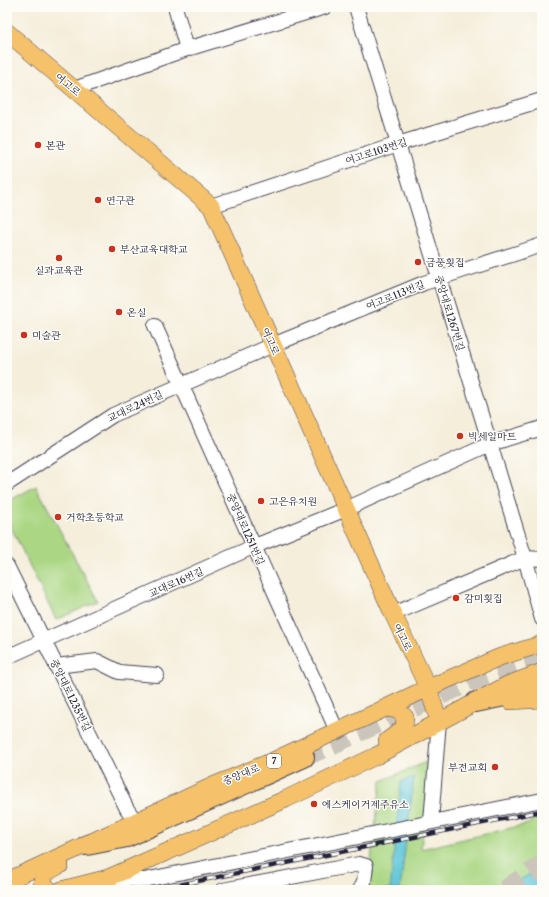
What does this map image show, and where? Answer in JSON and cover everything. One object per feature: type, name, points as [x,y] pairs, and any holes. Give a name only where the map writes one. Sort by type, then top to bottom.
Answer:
[{"type":"highway","points":[[476,702],[542,688]]},
{"type":"highway","points":[[87,845],[127,837],[304,757]]},
{"type":"main road","name":"여고로","points":[[7,32],[211,206],[392,614],[428,688],[439,721]]},
{"type":"main road","name":"중앙대로","points":[[7,881],[428,688],[500,657],[542,644]]},
{"type":"main road","points":[[60,890],[108,878],[286,799],[376,756],[507,685],[542,672]]},
{"type":"main road","points":[[476,702],[542,699]]},
{"type":"main road","points":[[376,756],[384,743],[404,728],[405,717],[398,710],[386,708]]},
{"type":"main road","points":[[49,890],[42,881],[44,874],[60,865],[68,854]]},
{"type":"street","points":[[175,7],[187,49]]},
{"type":"street","points":[[74,89],[187,49],[325,7]]},
{"type":"street","name":"중앙대로1267번길","points":[[356,7],[525,558],[542,619]]},
{"type":"street","name":"여고로103번길","points":[[211,206],[398,144],[542,100]]},
{"type":"street","name":"여고로113번길","points":[[273,345],[439,278],[542,246]]},
{"type":"street","name":"중앙대로1251번길","points":[[155,326],[337,731]]},
{"type":"street","name":"교대로24번길","points":[[7,484],[113,415],[273,345]]},
{"type":"street","name":"교대로16번길","points":[[7,657],[255,546],[346,509],[490,444],[542,428]]},
{"type":"street","points":[[392,614],[525,558],[542,559]]},
{"type":"street","name":"중앙대로1235번길","points":[[7,566],[127,809],[136,822]]},
{"type":"street","points":[[56,666],[96,661],[119,672],[157,675]]},
{"type":"street","points":[[431,822],[439,721]]},
{"type":"street","points":[[108,878],[144,880],[341,842],[542,800]]},
{"type":"street","points":[[223,890],[359,864],[366,866],[364,882],[360,890]]},
{"type":"green space","points":[[36,486],[98,601],[56,620],[7,519],[7,502]]},
{"type":"green space","points":[[431,760],[421,849],[528,824],[542,814],[542,890],[367,890],[381,781]]},
{"type":"water","points":[[414,777],[400,890],[390,890],[401,782]]},
{"type":"water","points":[[542,867],[542,888],[538,890],[502,890]]},
{"type":"tunnel","points":[[304,757],[469,682],[520,664],[542,659]]},
{"type":"tunnel","points":[[505,890],[542,865]]},
{"type":"railway","points":[[154,890],[542,811]]},
{"type":"place","name":"본관","points":[[38,145]]},
{"type":"place","name":"연구관","points":[[98,200]]},
{"type":"place","name":"부산교육대학교","points":[[112,249]]},
{"type":"place","name":"실과교육관","points":[[59,258]]},
{"type":"place","name":"금풍횟집","points":[[418,262]]},
{"type":"place","name":"온실","points":[[119,312]]},
{"type":"place","name":"미술관","points":[[24,335]]},
{"type":"place","name":"빅세일마트","points":[[460,436]]},
{"type":"place","name":"고은유치원","points":[[261,501]]},
{"type":"place","name":"거학초등학교","points":[[58,517]]},
{"type":"place","name":"감미횟집","points":[[456,598]]},
{"type":"place","name":"부전교회","points":[[495,767]]},
{"type":"place","name":"에스케이거제주유소","points":[[314,804]]}]
